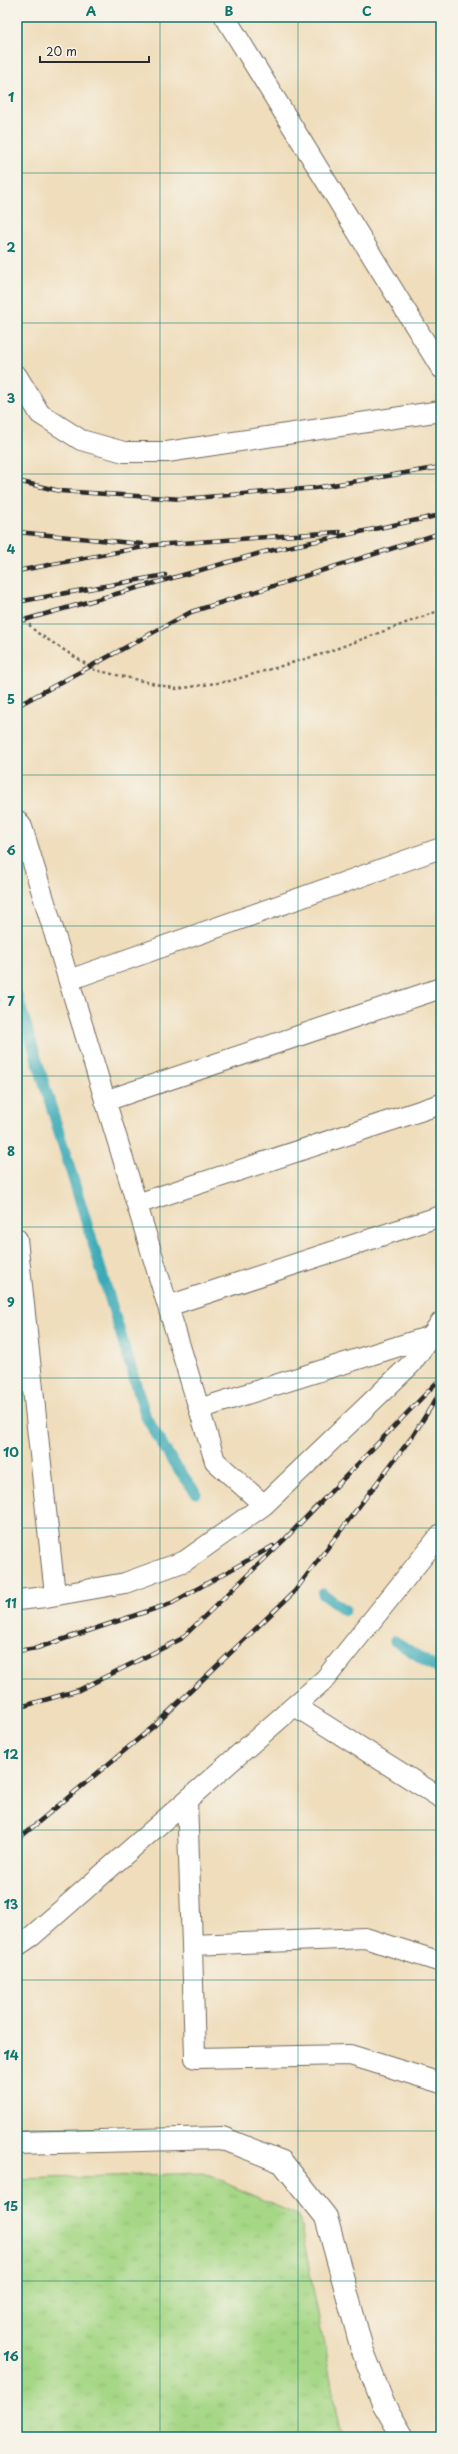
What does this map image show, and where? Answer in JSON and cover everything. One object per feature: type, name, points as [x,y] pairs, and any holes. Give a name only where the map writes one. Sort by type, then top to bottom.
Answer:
[{"type":"street","points":[[17,2142],[222,2138],[282,2162],[326,2217],[362,2349],[383,2403],[402,2437]]},
{"type":"lane","points":[[225,17],[441,368]]},
{"type":"lane","points":[[17,376],[40,414],[82,440],[124,452],[167,452],[441,411]]},
{"type":"lane","points":[[17,820],[22,828],[69,980],[215,1461],[264,1505]]},
{"type":"lane","points":[[69,980],[441,848]]},
{"type":"lane","points":[[105,1101],[441,988]]},
{"type":"lane","points":[[137,1204],[441,1104]]},
{"type":"lane","points":[[168,1306],[441,1216]]},
{"type":"lane","points":[[17,1238],[55,1595]]},
{"type":"lane","points":[[199,1409],[436,1329]]},
{"type":"lane","points":[[17,1600],[125,1583],[185,1561],[264,1505],[411,1364],[436,1329]]},
{"type":"lane","points":[[17,1946],[32,1936],[325,1679],[441,1534]]},
{"type":"lane","points":[[295,1706],[441,1798]]},
{"type":"lane","points":[[188,1800],[195,2058],[350,2055],[441,2083]]},
{"type":"lane","points":[[192,1946],[365,1938],[441,1962]]},
{"type":"path","points":[[17,611],[36,632],[95,670],[177,689],[230,681],[322,654],[441,610]]},
{"type":"green space","points":[[203,2173],[299,2216],[342,2437],[17,2437],[17,2179]]},
{"type":"waterway","points":[[17,995],[146,1417],[171,1459],[196,1493]]},
{"type":"waterway","points":[[323,1594],[345,1610]]},
{"type":"waterway","points":[[395,1641],[441,1671]]},
{"type":"railway","points":[[17,481],[60,491],[182,499],[315,488],[441,467]]},
{"type":"railway","points":[[17,622],[264,552],[441,515]]},
{"type":"railway","points":[[17,532],[142,544]]},
{"type":"railway","points":[[17,571],[154,545],[339,532]]},
{"type":"railway","points":[[17,706],[191,612],[441,533]]},
{"type":"railway","points":[[17,602],[165,575]]},
{"type":"railway","points":[[17,1708],[79,1690],[181,1639],[285,1539],[441,1378]]},
{"type":"railway","points":[[17,1840],[154,1726],[294,1592],[414,1434],[441,1391]]},
{"type":"railway","points":[[17,1651],[37,1648],[172,1603],[273,1546]]}]
